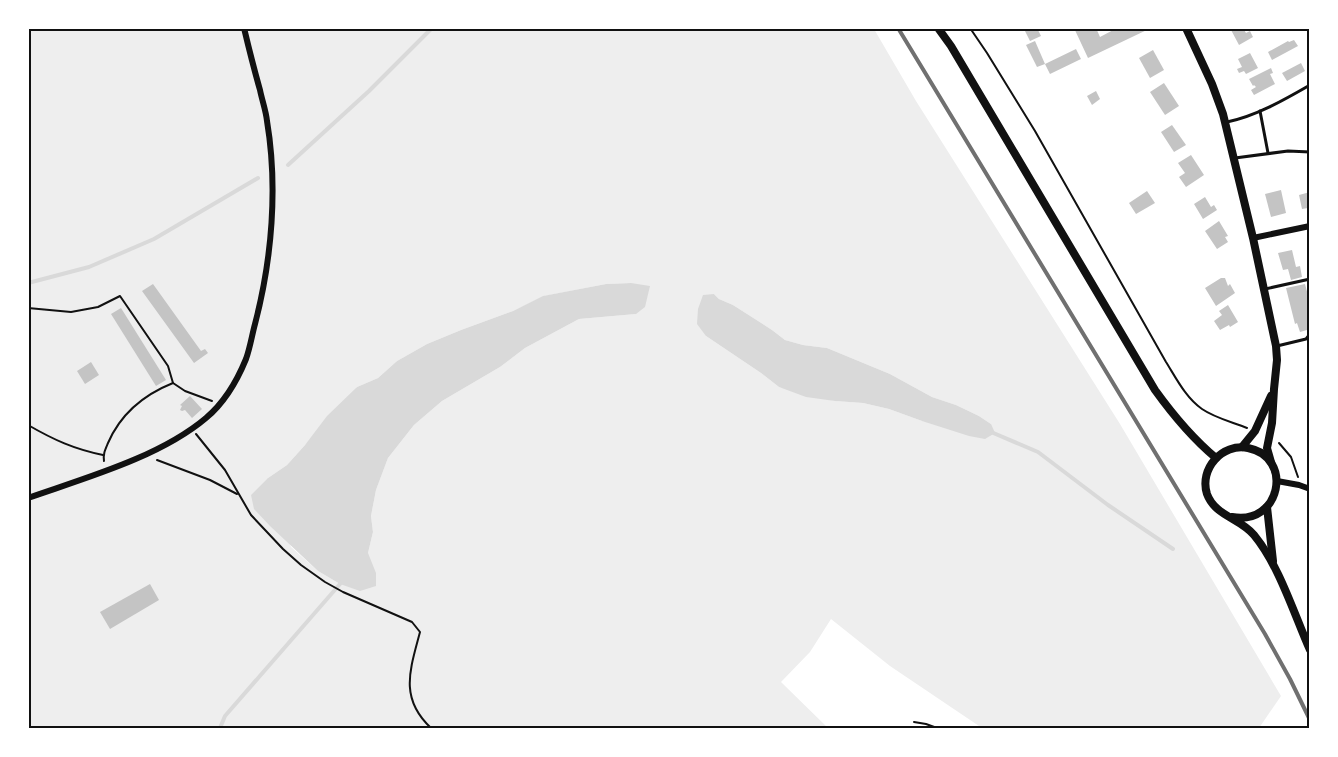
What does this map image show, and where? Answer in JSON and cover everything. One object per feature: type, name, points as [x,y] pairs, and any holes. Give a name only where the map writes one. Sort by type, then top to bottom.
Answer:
[{"type":"main road","points":[[938,28],[963,66],[1160,397],[1180,424],[1216,458]]},
{"type":"main road","points":[[1232,518],[1248,518],[1259,514],[1275,495],[1277,481],[1273,466],[1263,455],[1242,447],[1228,450],[1216,458],[1206,476],[1208,496],[1215,507],[1254,534],[1274,564],[1310,650]]},
{"type":"main road","points":[[1267,507],[1274,564]]},
{"type":"street","points":[[28,498],[143,455],[192,429],[220,404],[233,385],[247,357],[268,260],[273,211],[267,120],[243,28]]},
{"type":"street","points":[[1186,28],[1212,84],[1225,123],[1276,346],[1272,423],[1267,447],[1273,466]]},
{"type":"street","points":[[1253,238],[1310,226]]},
{"type":"street","points":[[1242,447],[1255,431],[1274,389]]},
{"type":"street","points":[[1277,481],[1299,484],[1310,489]]},
{"type":"lane","points":[[1225,123],[1260,111],[1310,85]]},
{"type":"lane","points":[[1260,111],[1268,153]]},
{"type":"lane","points":[[1233,159],[1288,151],[1310,152]]},
{"type":"lane","points":[[1264,290],[1310,279]]},
{"type":"lane","points":[[1276,346],[1306,339],[1310,334]]},
{"type":"path","points":[[970,28],[1040,140],[1184,391],[1196,404],[1209,413],[1255,431]]},
{"type":"path","points":[[28,308],[71,312],[98,307],[120,296],[168,366],[173,383],[185,391],[220,404]]},
{"type":"path","points":[[106,470],[103,455],[125,414],[143,399],[173,383]]},
{"type":"path","points":[[28,425],[54,440],[103,455]]},
{"type":"path","points":[[192,429],[225,470],[251,515],[283,549],[329,585],[412,622],[420,632],[408,681],[412,704],[430,729]]},
{"type":"path","points":[[1268,437],[1281,445],[1291,457],[1299,484]]},
{"type":"path","points":[[143,455],[177,466],[239,495]]},
{"type":"path","points":[[914,722],[937,729]]},
{"type":"shaded area","points":[[28,29],[874,29],[916,101],[1120,424],[1281,696],[1259,728],[982,728],[890,666],[831,619],[810,652],[781,682],[828,728],[29,728]],"holes":[[[631,283],[636,314],[579,319],[525,348],[500,367],[442,401],[414,425],[388,458],[376,490],[371,516],[373,532],[368,553],[340,584],[318,571],[291,547],[268,478],[287,465],[357,387],[378,378],[397,361],[427,344],[513,311],[544,296],[606,284]],[[714,294],[785,340],[827,348],[890,374],[932,397],[956,405],[991,424],[922,421],[889,409],[863,403],[835,401],[779,387],[706,336]]]},
{"type":"shaded area","points":[[631,283],[650,286],[645,307],[636,314],[579,319],[525,348],[500,367],[442,401],[414,425],[388,458],[376,490],[371,516],[373,532],[368,553],[376,573],[376,586],[360,591],[340,584],[318,571],[254,509],[251,495],[268,478],[287,465],[327,416],[357,387],[378,378],[397,361],[427,344],[513,311],[543,296],[606,284]]},
{"type":"shaded area","points":[[714,294],[785,340],[827,348],[890,374],[932,397],[979,416],[991,424],[995,433],[985,439],[969,436],[889,409],[863,403],[806,397],[779,387],[706,336],[697,324],[698,309],[703,295]]},
{"type":"building","points":[[1037,28],[1041,36],[1030,41],[1025,31]]},
{"type":"building","points":[[1074,28],[1096,28],[1100,37],[1117,28],[1151,28],[1088,58]]},
{"type":"building","points":[[1230,28],[1243,28],[1246,33],[1250,31],[1253,37],[1239,45]]},
{"type":"building","points":[[1294,40],[1298,46],[1272,60],[1268,52]]},
{"type":"building","points":[[1035,41],[1045,64],[1037,67],[1026,45]]},
{"type":"building","points":[[1076,49],[1081,59],[1050,74],[1045,64]]},
{"type":"building","points":[[1153,50],[1164,70],[1150,78],[1139,58]]},
{"type":"building","points":[[1250,53],[1258,68],[1246,74],[1244,71],[1239,73],[1237,69],[1242,67],[1238,59]]},
{"type":"building","points":[[1301,63],[1305,71],[1287,81],[1282,73]]},
{"type":"building","points":[[1271,68],[1273,73],[1270,74],[1275,84],[1254,95],[1251,90],[1256,87],[1249,79]]},
{"type":"building","points":[[1164,83],[1179,106],[1165,115],[1150,92]]},
{"type":"building","points":[[1096,91],[1100,99],[1092,105],[1087,96]]},
{"type":"building","points":[[1172,125],[1186,145],[1174,152],[1161,132]]},
{"type":"building","points":[[1191,155],[1204,175],[1186,187],[1179,177],[1185,173],[1178,163]]},
{"type":"building","points":[[1281,190],[1286,213],[1271,217],[1265,194]]},
{"type":"building","points":[[1147,191],[1155,203],[1136,214],[1129,203]]},
{"type":"building","points":[[1310,192],[1309,212],[1308,208],[1302,209],[1299,195]]},
{"type":"building","points":[[1205,197],[1211,207],[1214,205],[1217,210],[1203,219],[1194,204]]},
{"type":"building","points":[[1219,221],[1228,236],[1225,237],[1228,242],[1217,249],[1205,231]]},
{"type":"building","points":[[1292,250],[1296,267],[1300,266],[1302,277],[1291,280],[1288,269],[1283,270],[1278,253]]},
{"type":"building","points":[[1225,278],[1228,286],[1230,284],[1235,293],[1216,306],[1205,288]]},
{"type":"building","points":[[153,284],[201,351],[205,349],[208,353],[194,363],[142,291]]},
{"type":"building","points":[[1305,284],[1310,303],[1310,326],[1307,330],[1300,332],[1297,323],[1295,324],[1286,288]]},
{"type":"building","points":[[1228,305],[1238,322],[1220,330],[1214,321],[1222,315],[1219,311]]},
{"type":"building","points":[[121,308],[166,380],[156,386],[111,314]]},
{"type":"building","points":[[91,362],[99,375],[85,384],[77,371]]},
{"type":"building","points":[[190,396],[202,409],[192,418],[185,410],[180,410],[182,406],[180,405]]},
{"type":"building","points":[[150,584],[159,600],[110,629],[100,612]]},
{"type":"waterway","points":[[288,165],[369,91],[432,28]]},
{"type":"waterway","points":[[28,283],[89,267],[154,239],[258,178]]},
{"type":"waterway","points":[[991,432],[1038,452],[1108,505],[1173,549]]},
{"type":"waterway","points":[[220,728],[225,716],[340,582]]},
{"type":"railway","points":[[898,28],[1265,634],[1310,720]]}]
